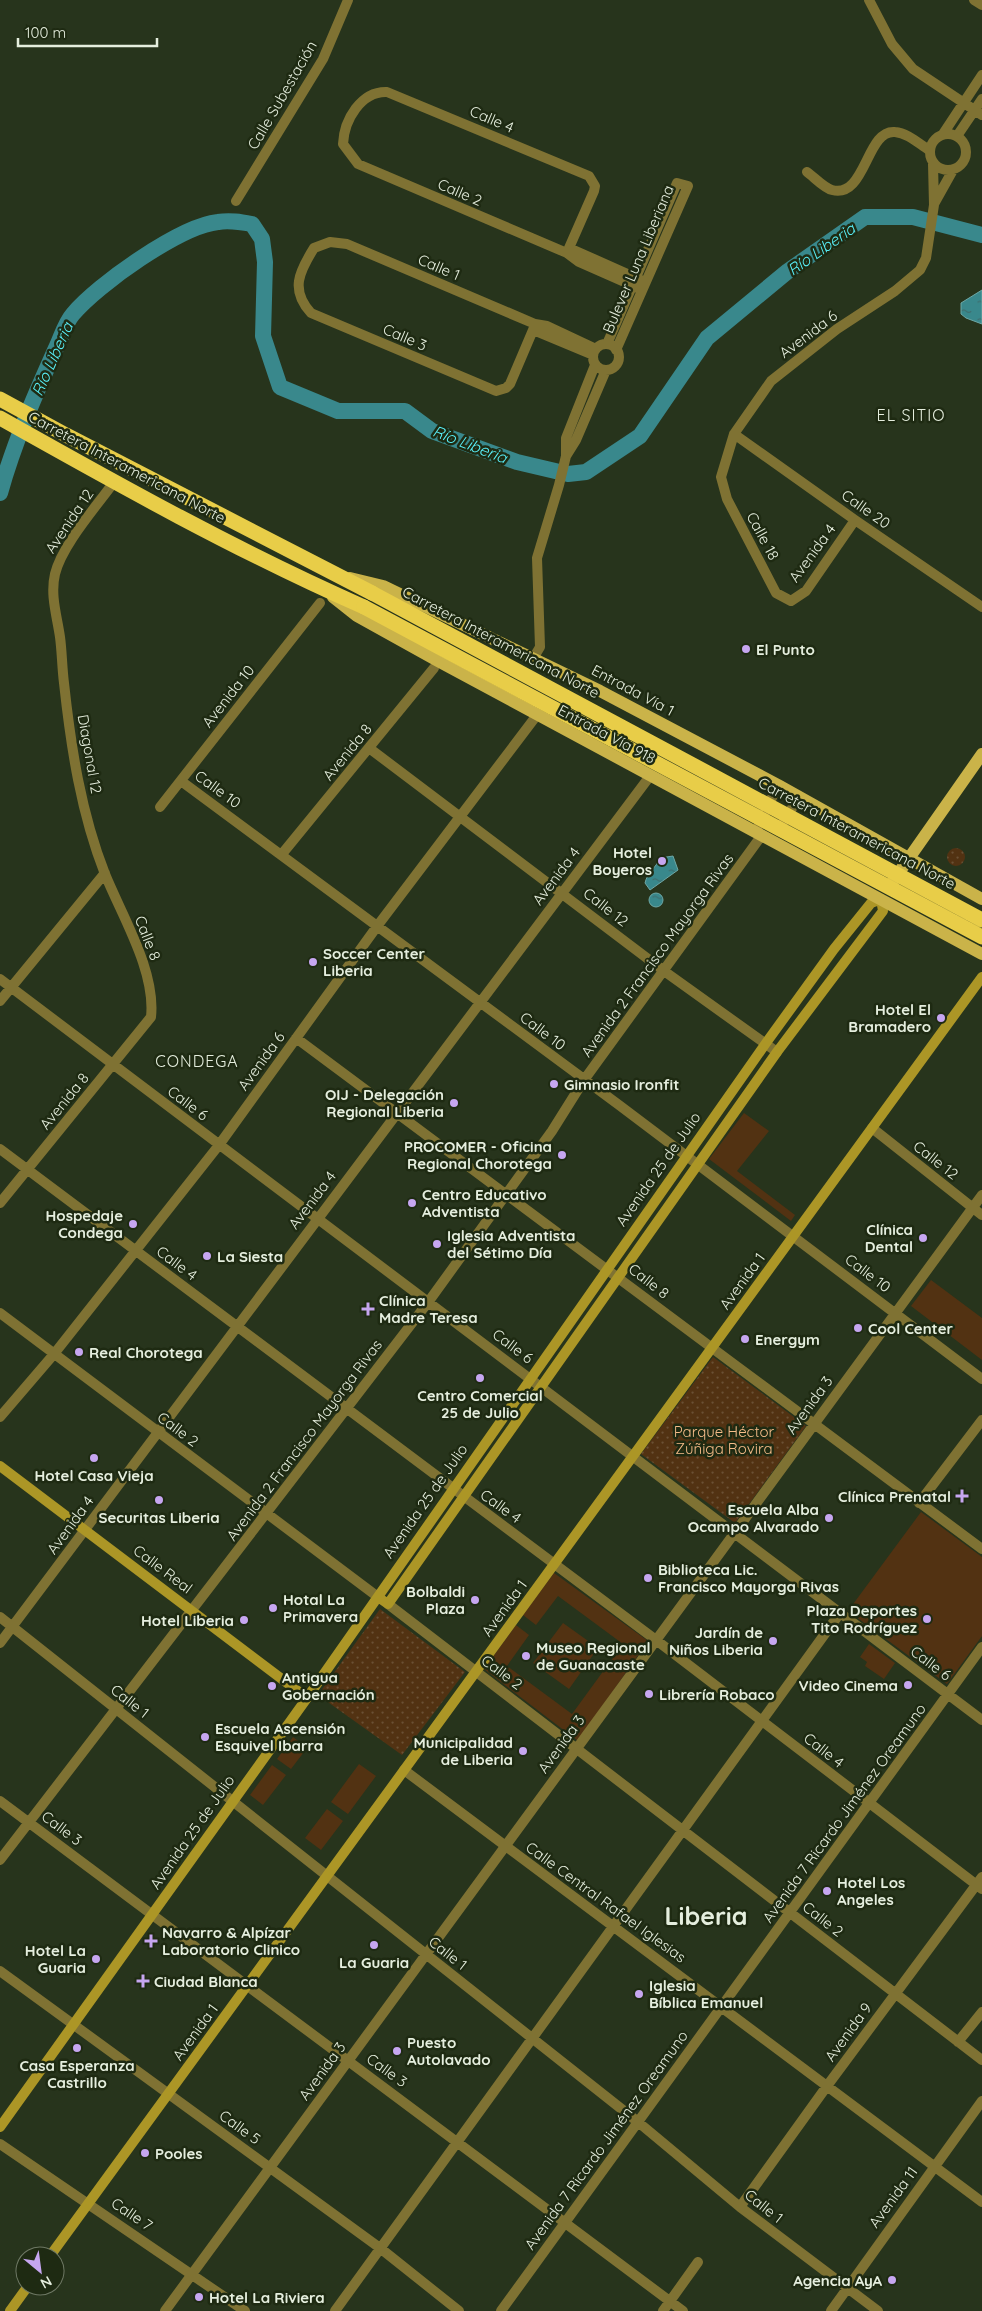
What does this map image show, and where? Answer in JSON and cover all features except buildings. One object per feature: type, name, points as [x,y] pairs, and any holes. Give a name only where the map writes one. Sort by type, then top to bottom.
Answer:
[{"type":"highway","name":"Carretera Interamericana Norte","points":[[1,399],[66,435],[372,592],[982,920]]},
{"type":"highway","name":"Carretera Interamericana Norte","points":[[0,418],[321,596],[364,607],[982,937]]},
{"type":"main road","name":"Entrada Vía 1","points":[[335,574],[384,586],[534,658],[778,785],[982,899]]},
{"type":"main road","name":"Entrada Vía 918","points":[[321,596],[537,715],[881,899]]},
{"type":"main road","name":"Avenida 25 de Julio","points":[[881,899],[982,754]]},
{"type":"main road","points":[[881,899],[982,954]]},
{"type":"street","name":"Calle Subestación","points":[[236,201],[323,59],[348,0]]},
{"type":"street","points":[[869,0],[892,44],[913,68],[978,112]]},
{"type":"street","points":[[974,0],[982,5]]},
{"type":"street","points":[[929,150],[934,140],[943,134],[982,75]]},
{"type":"street","name":"Calle 4","points":[[347,151],[343,144],[343,136],[348,121],[360,104],[377,92],[386,92],[589,176],[593,180],[594,191],[568,251]]},
{"type":"street","points":[[957,136],[978,112],[982,99]]},
{"type":"street","points":[[807,172],[832,190],[844,190],[856,181],[878,141],[886,133],[904,134],[929,150],[933,164],[934,207]]},
{"type":"street","points":[[934,207],[953,170],[963,163],[966,151],[965,145],[957,136],[943,134]]},
{"type":"street","name":"Calle 2","points":[[347,151],[358,164],[568,251],[644,286]]},
{"type":"street","points":[[933,164],[942,170],[953,170]]},
{"type":"street","name":"Bulever Luna Liberiana","points":[[595,356],[612,347],[644,286],[688,186],[677,183],[634,282],[612,347]]},
{"type":"street","name":"Avenida 6","points":[[721,477],[734,434],[771,381],[837,329],[895,291],[920,270],[926,258],[934,207]]},
{"type":"street","name":"Calle 3","points":[[330,242],[314,248],[302,270],[297,288],[301,302],[311,313],[496,392],[510,384],[534,327]]},
{"type":"street","name":"Calle 1","points":[[330,242],[347,244],[534,327],[547,326],[595,356]]},
{"type":"street","name":"Bulever Luna Liberiana","points":[[565,460],[576,440],[606,370],[617,364],[618,355],[612,347]]},
{"type":"street","points":[[595,356],[606,370]]},
{"type":"street","points":[[534,658],[540,647],[537,558],[565,460],[566,438],[595,356]]},
{"type":"street","name":"Calle 20","points":[[734,434],[854,520],[982,607]]},
{"type":"street","name":"Calle 18","points":[[721,477],[727,499],[776,592],[791,601]]},
{"type":"street","name":"Avenida 12","points":[[60,638],[53,600],[55,575],[61,556],[114,482]]},
{"type":"street","name":"Avenida 4","points":[[791,601],[806,591],[854,520]]},
{"type":"street","name":"Avenida 10","points":[[160,807],[321,596]]},
{"type":"street","name":"Diagonal 12","points":[[60,638],[73,753],[84,810],[105,872]]},
{"type":"street","name":"Avenida 8","points":[[282,854],[434,668]]},
{"type":"street","name":"Avenida 6","points":[[0,1417],[54,1354],[219,1145],[378,925],[461,818],[537,715]]},
{"type":"street","name":"Calle 12","points":[[369,748],[563,892],[664,971],[777,1052]]},
{"type":"street","name":"Avenida 4","points":[[0,1643],[650,776]]},
{"type":"street","name":"Calle 10","points":[[181,781],[378,925],[982,1379]]},
{"type":"street","points":[[778,785],[759,824],[762,835],[777,832],[799,797]]},
{"type":"street","name":"Avenida 2 Francisco Mayorga Rivas","points":[[0,1860],[429,1301],[552,1131],[584,1080],[762,835]]},
{"type":"street","points":[[0,1001],[105,872]]},
{"type":"street","name":"Calle 8","points":[[105,872],[140,954],[152,1003],[151,1017]]},
{"type":"street","name":"Avenida 25 de Julio","points":[[0,2127],[234,1802],[766,1043],[834,949],[871,903],[881,899],[884,911],[777,1052],[388,1604]]},
{"type":"street","name":"Avenida 1","points":[[57,2246],[982,978]]},
{"type":"street","name":"Calle 6","points":[[0,980],[634,1455],[982,1720]]},
{"type":"street","name":"Avenida 8","points":[[0,1204],[151,1017]]},
{"type":"street","name":"Calle 8","points":[[296,1038],[608,1268],[982,1550]]},
{"type":"street","name":"Calle 12","points":[[872,1128],[982,1215]]},
{"type":"street","name":"Calle 4","points":[[0,1149],[762,1720],[869,1805],[980,1884]]},
{"type":"street","name":"Avenida 3","points":[[165,2311],[982,1195]]},
{"type":"street","name":"Calle 2","points":[[0,1313],[388,1604],[982,2060]]},
{"type":"street","points":[[920,1503],[982,1420]]},
{"type":"street","name":"Calle Real","points":[[0,1466],[307,1698]]},
{"type":"street","points":[[335,2311],[840,1613]]},
{"type":"street","name":"Calle 1","points":[[0,1616],[638,2122],[740,2207],[878,2311]]},
{"type":"street","name":"Avenida 7 Ricardo Jiménez Oreamuno","points":[[501,2311],[982,1647]]},
{"type":"street","name":"Calle Central Rafael Iglesias","points":[[404,1770],[982,2202]]},
{"type":"street","name":"Calle 3","points":[[0,1801],[458,2141],[565,2224],[683,2311]]},
{"type":"street","name":"Avenida 9","points":[[740,2207],[895,1993],[980,1884]]},
{"type":"street","name":"Calle 5","points":[[0,1971],[380,2248],[459,2311]]},
{"type":"street","points":[[958,2042],[982,2012]]},
{"type":"street","name":"Avenida 11","points":[[831,2311],[982,2101]]},
{"type":"street","name":"Calle 7","points":[[0,2144],[245,2311]]},
{"type":"street","points":[[663,2311],[698,2262]]},
{"type":"street","points":[[10,2311],[21,2296]]},
{"type":"street","points":[[0,2308],[5,2311]]},
{"type":"green space","points":[[952,848],[960,848],[965,853],[963,864],[952,866],[947,861],[947,853]]},
{"type":"green space","points":[[744,1113],[769,1131],[737,1171],[795,1215],[791,1221],[709,1159]]},
{"type":"green space","points":[[931,1280],[982,1318],[982,1360],[911,1306]]},
{"type":"green space","name":"Parque Héctor Zúñiga Rovira","points":[[713,1357],[806,1426],[735,1523],[641,1454]]},
{"type":"green space","name":"Plaza Deportes Tito Rodríguez","points":[[921,1512],[982,1557],[982,1636],[947,1684],[848,1611]]},
{"type":"green space","points":[[554,1573],[648,1641],[578,1741],[484,1669],[516,1625],[529,1635],[507,1666],[572,1714],[623,1644],[558,1596],[536,1625],[523,1615]]},
{"type":"green space","points":[[380,1609],[465,1672],[402,1755],[318,1695]]},
{"type":"green space","points":[[563,1623],[598,1648],[569,1689],[533,1663]]},
{"type":"green space","points":[[869,1644],[895,1663],[884,1679],[865,1666],[867,1662],[860,1657]]},
{"type":"green space","points":[[293,1737],[307,1748],[291,1769],[277,1759]]},
{"type":"green space","points":[[359,1764],[376,1776],[348,1814],[331,1802]]},
{"type":"green space","points":[[272,1765],[286,1775],[263,1805],[250,1795]]},
{"type":"green space","points":[[327,1809],[343,1821],[321,1850],[305,1838]]},
{"type":"water","points":[[982,290],[982,324],[961,314],[961,303]]},
{"type":"water","points":[[673,856],[678,870],[650,890],[645,883],[646,879],[660,858]]},
{"type":"water","points":[[656,893],[661,895],[663,900],[661,905],[656,907],[651,905],[649,900],[651,895]]},
{"type":"waterway","name":"Río Liberia","points":[[0,493],[25,419],[70,318],[100,288],[119,273],[162,245],[202,226],[227,221],[252,224],[262,239],[265,262],[263,336],[280,387],[338,411],[405,411],[432,431],[517,462],[568,474],[586,472],[640,436],[707,338],[788,271],[865,217],[913,217],[982,235]]},
{"type":"place","name":"El Punto","points":[[746,649]]},
{"type":"place","name":"Hotel Boyeros","points":[[662,861]]},
{"type":"place","name":"Soccer Center Liberia","points":[[313,962]]},
{"type":"place","name":"Hotel El Bramadero","points":[[941,1018]]},
{"type":"place","name":"Gimnasio Ironfit","points":[[554,1084]]},
{"type":"place","name":"OIJ - Delegación Regional Liberia","points":[[454,1103]]},
{"type":"place","name":"PROCOMER - Oficina Regional Chorotega","points":[[562,1155]]},
{"type":"place","name":"Centro Educativo Adventista","points":[[412,1203]]},
{"type":"place","name":"Hospedaje Condega","points":[[133,1224]]},
{"type":"place","name":"Clínica Dental","points":[[923,1238]]},
{"type":"place","name":"Iglesia Adventista del Sétimo Día","points":[[437,1244]]},
{"type":"place","name":"La Siesta","points":[[207,1256]]},
{"type":"place","name":"Clínica Madre Teresa","points":[[368,1309]]},
{"type":"place","name":"Cool Center","points":[[858,1328]]},
{"type":"place","name":"Energym","points":[[745,1339]]},
{"type":"place","name":"Real Chorotega","points":[[79,1352]]},
{"type":"place","name":"Centro Comercial 25 de Julio","points":[[480,1378]]},
{"type":"place","name":"Hotel Casa Vieja","points":[[94,1458]]},
{"type":"place","name":"Clínica Prenatal","points":[[962,1496]]},
{"type":"place","name":"Securitas Liberia","points":[[159,1500]]},
{"type":"place","name":"Escuela Alba Ocampo Alvarado","points":[[829,1518]]},
{"type":"place","name":"Biblioteca Lic. Francisco Mayorga Rivas","points":[[648,1578]]},
{"type":"place","name":"Bolbaldi Plaza","points":[[475,1600]]},
{"type":"place","name":"Hotal La Primavera","points":[[273,1608]]},
{"type":"place","name":"Plaza Deportes Tito Rodríguez","points":[[927,1619]]},
{"type":"place","name":"Hotel Liberia","points":[[244,1620]]},
{"type":"place","name":"Jardín de Niños Liberia","points":[[773,1641]]},
{"type":"place","name":"Museo Regional de Guanacaste","points":[[526,1656]]},
{"type":"place","name":"Video Cinema","points":[[908,1685]]},
{"type":"place","name":"Antigua Gobernación","points":[[272,1686]]},
{"type":"place","name":"Librería Robaco","points":[[649,1694]]},
{"type":"place","name":"Escuela Ascensión Esquivel Ibarra","points":[[205,1737]]},
{"type":"place","name":"Municipalidad de Liberia","points":[[523,1751]]},
{"type":"place","name":"Hotel Los Angeles","points":[[827,1891]]},
{"type":"place","name":"Navarro & Alpízar Laboratorio Clinico","points":[[151,1941]]},
{"type":"place","name":"La Guaria","points":[[374,1945]]},
{"type":"place","name":"Hotel La Guaria","points":[[96,1959]]},
{"type":"place","name":"Ciudad Blanca","points":[[143,1981]]},
{"type":"place","name":"Iglesia Bíblica Emanuel","points":[[639,1994]]},
{"type":"place","name":"Casa Esperanza Castrillo","points":[[77,2048]]},
{"type":"place","name":"Puesto Autolavado","points":[[397,2051]]},
{"type":"place","name":"Pooles","points":[[145,2153]]},
{"type":"place","name":"Agencia AyA","points":[[892,2280]]},
{"type":"place","name":"Hotel La Riviera","points":[[199,2297]]},
{"type":"district","name":"EL SITIO","points":[[911,415]]},
{"type":"district","name":"CONDEGA","points":[[197,1061]]},
{"type":"district","name":"Liberia","points":[[706,1915]]}]
